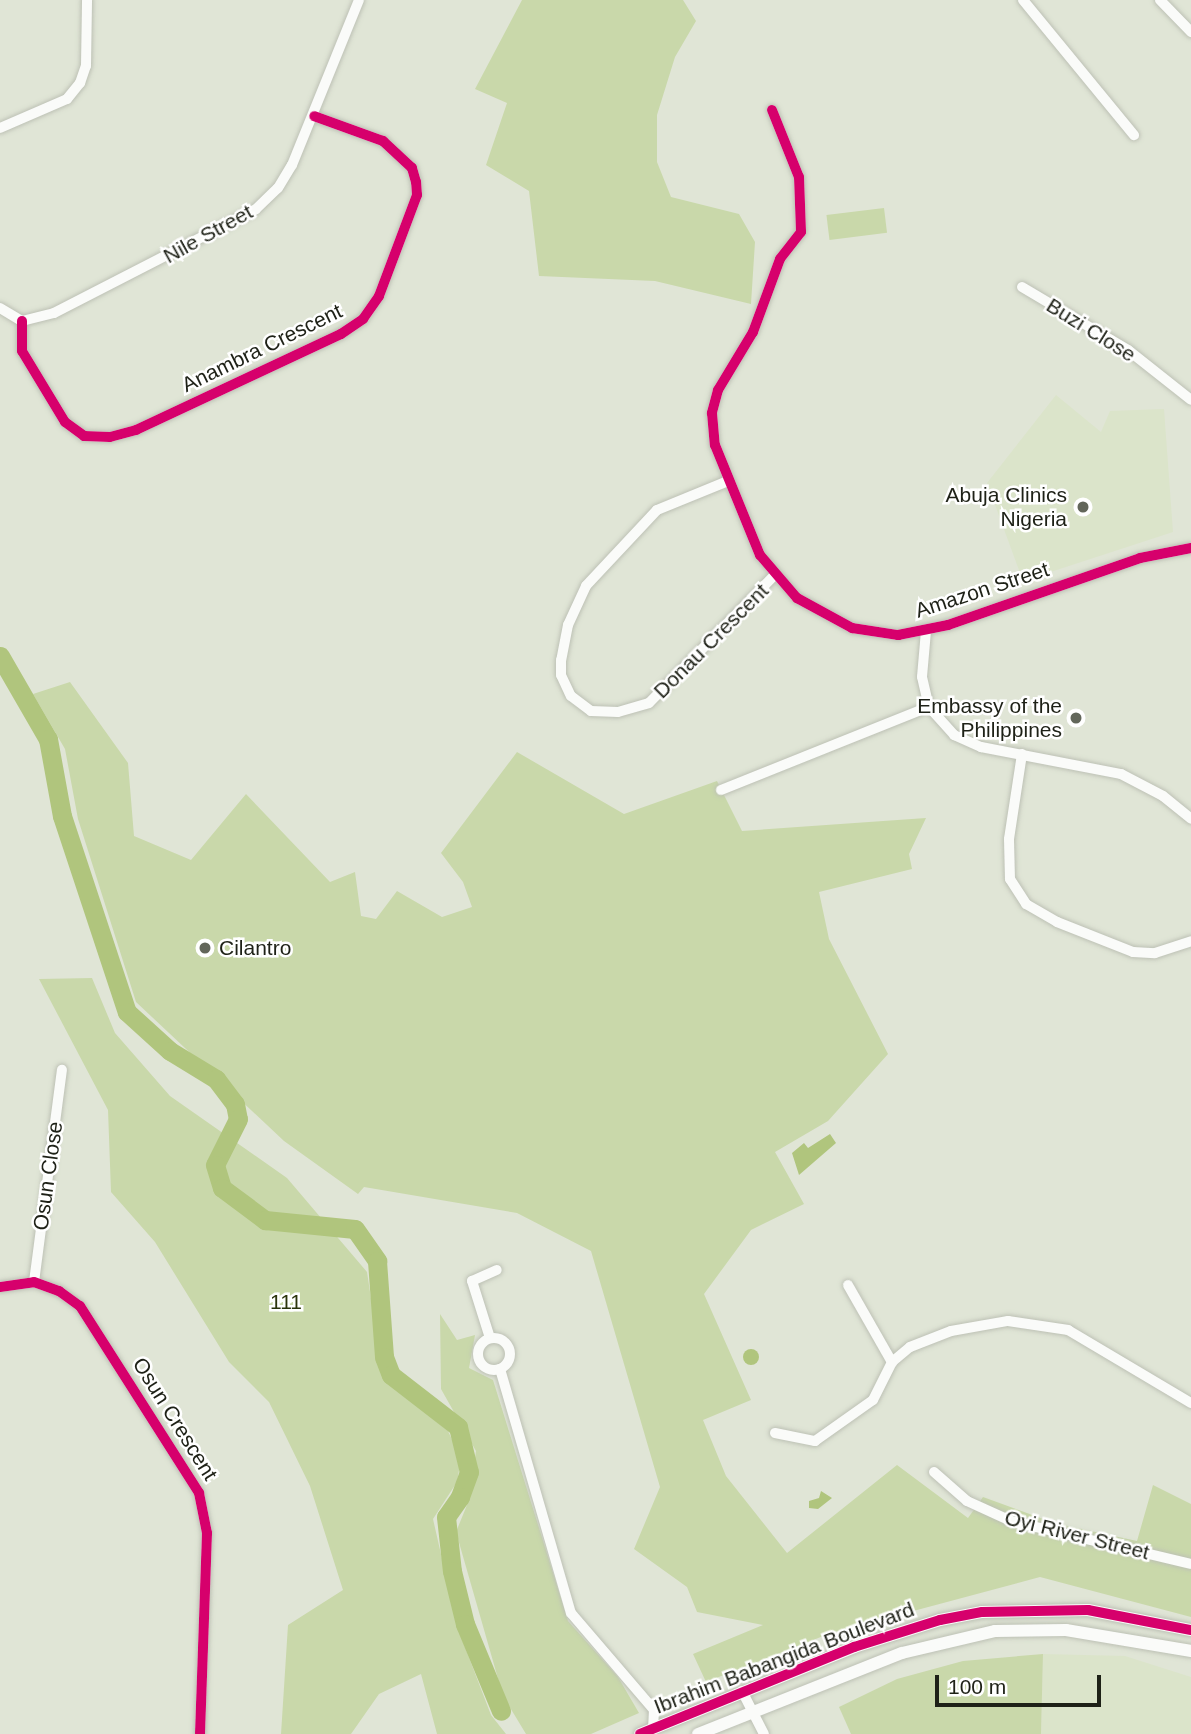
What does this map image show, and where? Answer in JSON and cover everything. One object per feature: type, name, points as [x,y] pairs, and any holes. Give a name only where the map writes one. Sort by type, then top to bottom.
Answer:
[{"type":"street","points":[[0,128],[67,99],[80,83],[86,66],[87,0]]},
{"type":"street","name":"Nile Street","points":[[22,321],[54,313],[256,209],[278,188],[314,116],[359,0]]},
{"type":"street","points":[[1023,0],[1134,135]]},
{"type":"street","points":[[1160,0],[1191,32]]},
{"type":"street","name":"Amazon Street","points":[[772,110],[799,177],[801,232],[780,260],[753,332],[718,390],[712,413],[715,444],[760,555],[797,598],[852,628],[898,635],[926,631],[1140,558],[1191,548]]},
{"type":"street","name":"Anambra Crescent","points":[[22,321],[22,351],[65,422],[84,436],[110,438],[148,425],[341,334],[363,319],[379,296],[417,195],[416,182],[412,168],[383,141],[314,116]]},
{"type":"street","name":"Buzi Close","points":[[1021,288],[1128,350],[1191,400]]},
{"type":"street","points":[[0,308],[22,321]]},
{"type":"street","name":"Donau Crescent","points":[[728,481],[657,510],[586,586],[568,625],[561,660],[570,696],[591,711],[618,712],[649,703],[775,575]]},
{"type":"street","points":[[926,631],[922,677],[929,707],[954,736],[981,747],[1121,774],[1163,796],[1191,819]]},
{"type":"street","points":[[721,790],[929,707]]},
{"type":"street","points":[[1022,754],[1009,839],[1010,879],[1026,904],[1057,922],[1133,951],[1155,953],[1191,941]]},
{"type":"street","name":"Osun Close","points":[[34,1282],[62,1070]]},
{"type":"street","points":[[490,1338],[472,1281],[497,1270]]},
{"type":"street","points":[[0,1287],[34,1282]]},
{"type":"street","name":"Osun Crescent","points":[[34,1282],[59,1291],[80,1306],[200,1493],[207,1534],[200,1734]]},
{"type":"street","points":[[848,1285],[892,1362]]},
{"type":"street","points":[[775,1433],[815,1441],[873,1400],[892,1362],[910,1347],[951,1331],[1008,1321],[1040,1322],[1068,1330],[1191,1403]]},
{"type":"street","points":[[490,1338],[501,1339],[511,1352],[509,1362],[500,1369],[489,1369],[479,1359],[479,1348],[490,1338]]},
{"type":"street","points":[[500,1369],[571,1613],[654,1710],[646,1731]]},
{"type":"street","name":"Oyi River Street","points":[[934,1472],[967,1501],[1011,1521],[1191,1564]]},
{"type":"street","name":"Ibrahim Babangida Boulevard","points":[[646,1731],[898,1631],[982,1612],[1088,1610],[1191,1630]]},
{"type":"street","name":"Ibrahim Babangida Boulevard","points":[[698,1734],[902,1653],[995,1631],[1066,1630],[1191,1651]]},
{"type":"street","points":[[742,1691],[764,1734]]},
{"type":"shaded area","name":"Abuja Clinics Nigeria","points":[[1056,395],[1101,432],[1110,411],[1164,409],[1173,532],[1023,581],[987,483]]},
{"type":"shaded area","points":[[830,1134],[836,1143],[799,1175],[792,1153],[804,1143],[808,1148]]},
{"type":"shaded area","points":[[751,1349],[757,1351],[757,1363],[751,1365],[745,1363],[743,1357],[745,1351]]},
{"type":"shaded area","points":[[821,1491],[832,1498],[818,1509],[809,1508],[809,1501],[819,1498]]},
{"type":"shaded area","points":[[1043,1654],[1125,1656],[1191,1677],[1191,1734],[1041,1734]]},
{"type":"green space","points":[[522,0],[683,0],[696,21],[675,57],[657,115],[657,162],[671,197],[739,214],[755,242],[751,304],[655,281],[539,276],[529,191],[486,165],[507,103],[475,89]]},
{"type":"green space","points":[[884,208],[887,233],[829,240],[826,215]]},
{"type":"green space","points":[[70,682],[128,763],[134,836],[191,860],[246,794],[330,882],[355,872],[361,916],[376,919],[397,891],[442,917],[472,907],[463,882],[441,853],[517,752],[624,814],[717,781],[742,831],[926,818],[909,854],[912,869],[819,892],[829,939],[888,1054],[828,1121],[775,1152],[804,1204],[751,1230],[704,1294],[751,1400],[703,1420],[726,1476],[787,1553],[897,1465],[968,1518],[983,1497],[1054,1523],[1137,1541],[1153,1485],[1191,1504],[1191,1617],[1040,1577],[831,1633],[706,1682],[693,1654],[763,1625],[697,1612],[687,1587],[634,1549],[660,1487],[591,1251],[517,1213],[364,1187],[358,1194],[284,1141],[136,1002],[78,819],[65,749],[33,694]]},
{"type":"green space","name":"111","points":[[92,978],[115,1033],[170,1096],[287,1178],[367,1272],[383,1378],[448,1431],[461,1459],[457,1482],[433,1519],[458,1629],[491,1715],[506,1734],[437,1734],[421,1674],[379,1694],[351,1734],[281,1734],[288,1625],[343,1590],[310,1486],[269,1402],[229,1362],[155,1242],[111,1192],[108,1110],[39,979]]},
{"type":"green space","points":[[440,1314],[457,1340],[475,1335],[469,1368],[493,1380],[568,1621],[618,1677],[639,1713],[591,1734],[526,1734],[503,1696],[456,1532],[469,1500],[476,1451],[441,1389]]},
{"type":"green space","points":[[1043,1654],[1041,1734],[851,1734],[839,1707],[897,1679],[963,1661]]},
{"type":"waterway","points":[[0,656],[48,739],[62,816],[127,1012],[170,1051],[216,1079],[235,1104],[238,1119],[215,1165],[222,1188],[265,1220],[355,1229],[377,1261],[384,1357],[391,1375],[458,1427],[469,1472],[460,1497],[446,1517],[452,1571],[465,1624],[501,1711]]},
{"type":"cycle path","points":[[772,110],[799,177],[801,232],[780,259],[753,332],[718,390],[712,413],[715,445],[760,555],[797,598],[852,628],[898,635],[948,625],[1140,558],[1191,548]]},
{"type":"cycle path","points":[[22,321],[22,351],[65,422],[84,436],[110,437],[136,430],[341,334],[363,319],[379,296],[417,195],[416,182],[412,168],[383,141],[314,116]]},
{"type":"cycle path","points":[[0,1287],[34,1282],[59,1291],[80,1306],[199,1493],[207,1533],[200,1734]]},
{"type":"cycle path","points":[[640,1734],[854,1647],[940,1620],[982,1612],[1088,1610],[1191,1630]]},
{"type":"place","name":"Abuja Clinics Nigeria","points":[[1083,507]]},
{"type":"place","name":"Embassy of the Philippines","points":[[1076,718]]},
{"type":"place","name":"Cilantro","points":[[205,948]]}]
